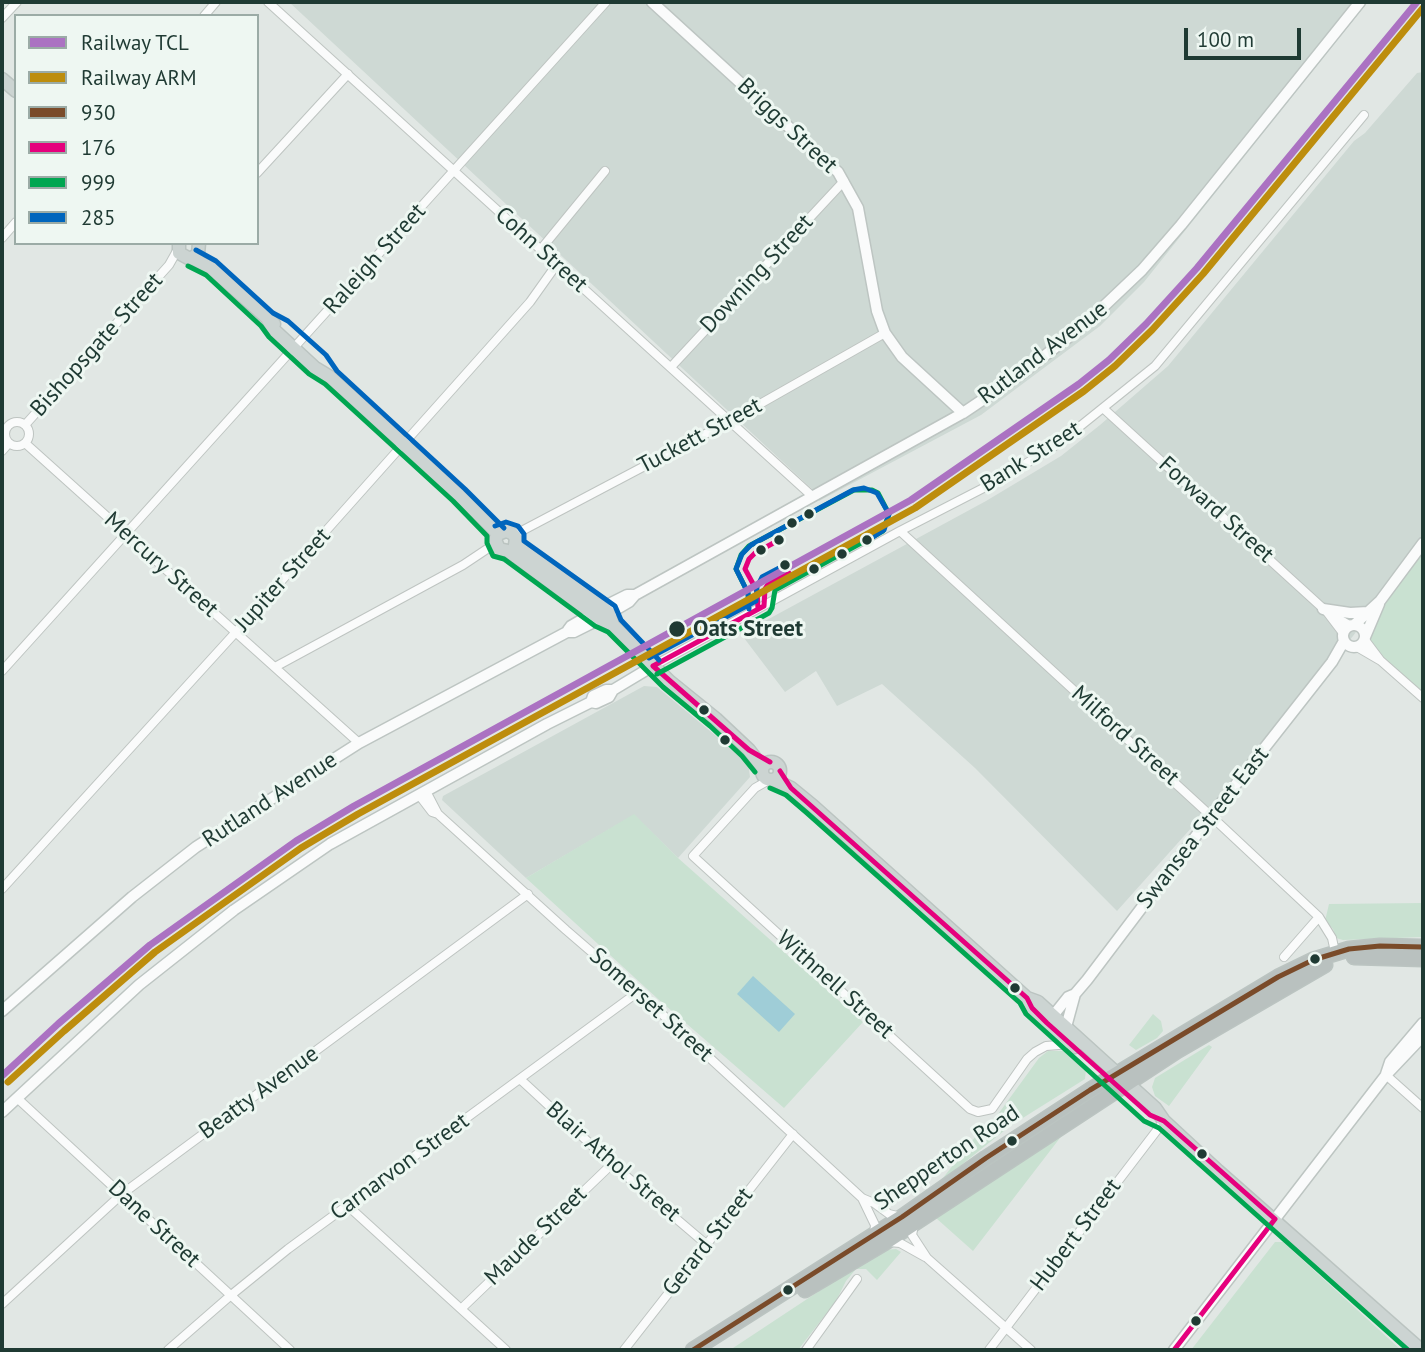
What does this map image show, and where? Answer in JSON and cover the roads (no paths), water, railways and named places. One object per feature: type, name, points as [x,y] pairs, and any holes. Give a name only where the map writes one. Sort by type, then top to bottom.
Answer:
[{"type":"highway","name":"Shepperton Road","points":[[1118,1081],[1278,977],[1313,960],[1335,952],[1366,947],[1423,945]]},
{"type":"highway","name":"Shepperton Road","points":[[709,1350],[909,1219],[986,1158],[1323,965],[1363,956],[1423,960]]},
{"type":"highway","name":"Shepperton Road","points":[[693,1350],[880,1238]]},
{"type":"main road","points":[[189,248],[296,346],[315,368],[330,377],[404,443],[497,539],[502,551],[513,544]]},
{"type":"main road","points":[[497,539],[506,531],[513,544],[604,616],[653,666],[716,719],[770,772],[1027,998],[1032,1008],[1066,1027],[1118,1081]]},
{"type":"main road","points":[[1050,1019],[1072,1044],[1155,1108],[1164,1121],[1421,1350]]},
{"type":"street","points":[[2,18],[17,2]]},
{"type":"street","name":"Cohn Street","points":[[269,2],[812,496]]},
{"type":"street","name":"Raleigh Street","points":[[2,671],[606,2]]},
{"type":"street","name":"Briggs Street","points":[[652,2],[832,164],[858,208],[877,311],[885,333],[902,358],[963,413]]},
{"type":"street","name":"Rutland Avenue","points":[[2,1011],[132,897],[197,847],[359,743],[566,632],[570,626],[604,616],[627,595],[635,595],[963,413],[1021,374],[1083,326],[1142,270],[1360,2]]},
{"type":"street","points":[[259,171],[348,74]]},
{"type":"street","name":"Bank Street","points":[[2,1112],[139,985],[225,917],[330,844],[591,702],[593,696],[612,690],[1041,456],[1155,366],[1364,115]]},
{"type":"street","points":[[541,249],[605,171]]},
{"type":"street","name":"Downing Street","points":[[671,367],[844,181]]},
{"type":"street","points":[[2,238],[14,224]]},
{"type":"street","name":"Bishopsgate Street","points":[[25,425],[169,265],[189,248]]},
{"type":"street","name":"Jupiter Street","points":[[2,889],[236,633],[545,282],[557,264]]},
{"type":"street","name":"Tuckett Street","points":[[513,544],[885,333]]},
{"type":"street","name":"Forward Street","points":[[1104,408],[1354,637]]},
{"type":"street","points":[[18,422],[25,425],[29,432],[26,443],[16,446],[9,443],[5,424],[18,422]]},
{"type":"street","points":[[2,451],[9,443]]},
{"type":"street","name":"Mercury Street","points":[[26,443],[359,743]]},
{"type":"street","name":"Milford Street","points":[[900,531],[1319,918],[1332,939],[1335,952]]},
{"type":"street","points":[[275,667],[463,565],[497,539]]},
{"type":"street","name":"Swansea Street East","points":[[1066,1027],[1075,994],[1211,816],[1354,637],[1423,543]]},
{"type":"street","name":"Swansea Street East","points":[[1354,637],[1368,612],[1380,601]]},
{"type":"street","points":[[1325,610],[1368,612]]},
{"type":"street","points":[[1354,637],[1423,698]]},
{"type":"street","name":"Withnell Street","points":[[770,772],[693,856],[970,1109],[978,1112],[992,1109],[1027,1059],[1046,1046],[1072,1044]]},
{"type":"street","name":"Somerset Street","points":[[422,793],[432,812],[439,814],[638,992],[862,1198],[888,1214],[909,1219]]},
{"type":"street","name":"Beatty Avenue","points":[[2,1304],[122,1194],[528,894]]},
{"type":"street","points":[[1284,957],[1319,918]]},
{"type":"street","name":"Carnarvon Street","points":[[168,1350],[288,1249],[638,992]]},
{"type":"street","name":"Swansea Street East","points":[[1050,1019],[1068,997],[1075,994]]},
{"type":"street","points":[[1386,1075],[1390,1062],[1423,1023]]},
{"type":"street","points":[[1175,1350],[1386,1075],[1423,1036]]},
{"type":"street","points":[[1386,1075],[1423,1108]]},
{"type":"street","name":"Blair Athol Street","points":[[520,1079],[612,1164],[706,1244]]},
{"type":"street","name":"Dane Street","points":[[17,1098],[290,1350]]},
{"type":"street","name":"Hubert Street","points":[[989,1350],[1164,1121]]},
{"type":"street","name":"Gerard Street","points":[[624,1350],[793,1134]]},
{"type":"street","name":"Maude Street","points":[[461,1309],[612,1164]]},
{"type":"street","name":"Somerset Street","points":[[862,1198],[880,1238]]},
{"type":"street","points":[[348,1206],[506,1350]]},
{"type":"street","points":[[909,1219],[912,1235],[927,1258]]},
{"type":"street","points":[[880,1238],[900,1243],[927,1258],[1031,1350]]},
{"type":"street","points":[[806,1350],[857,1279]]},
{"type":"water","points":[[753,976],[795,1014],[779,1032],[737,994]]},
{"type":"rail line","name":"TCL","points":[[2,1076],[150,945],[296,841],[354,806],[911,500],[1079,384],[1109,360],[1146,324],[1197,268],[1417,2]]},
{"type":"rail line","name":"ARM","points":[[8,1082],[155,952],[301,848],[358,814],[915,508],[1084,391],[1152,330],[1203,274],[1423,8]]},
{"type":"place","name":"Oats Street","points":[[677,629]]}]
